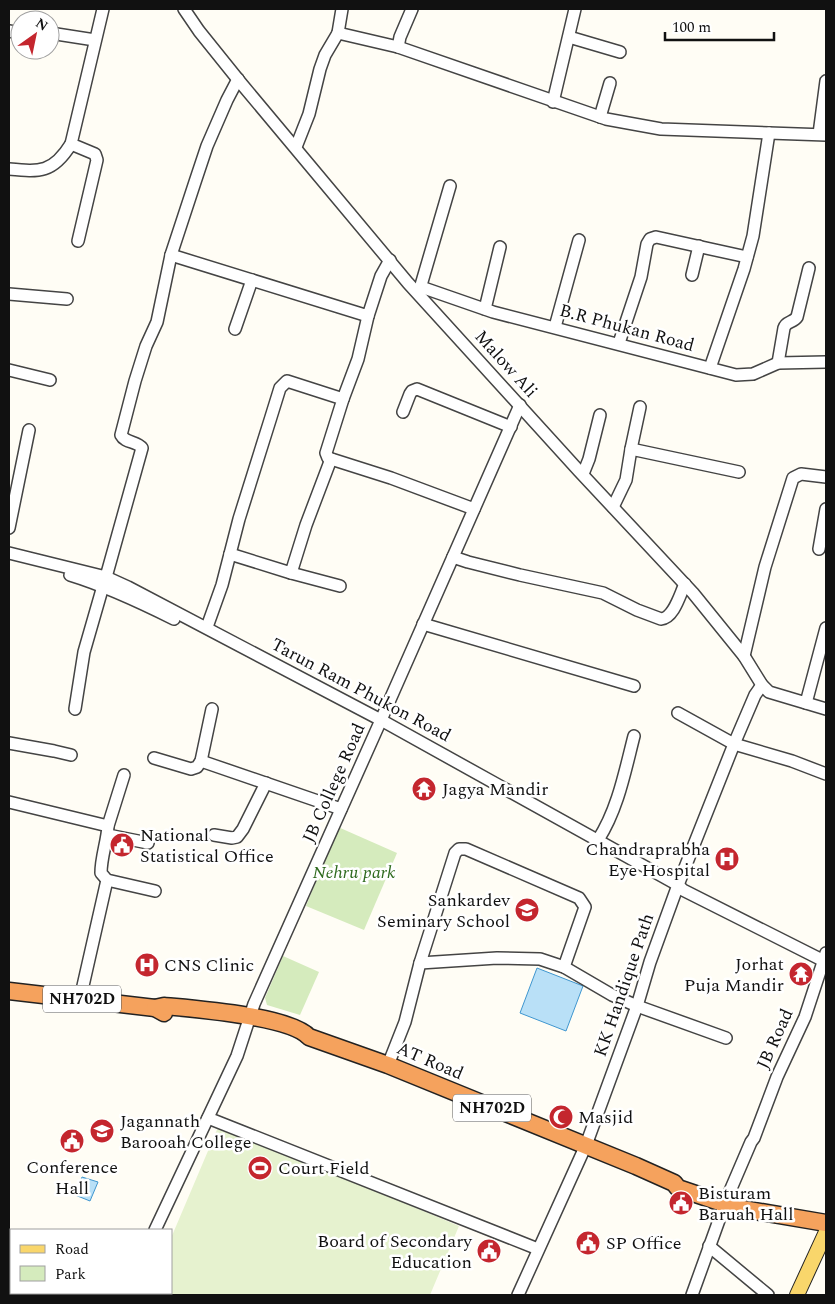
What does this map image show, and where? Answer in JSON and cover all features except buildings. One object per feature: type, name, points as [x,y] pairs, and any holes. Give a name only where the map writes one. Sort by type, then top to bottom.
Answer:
[{"type":"highway","name":"AT Road","points":[[9,991],[156,1008],[163,1012],[249,1019],[302,1039],[309,1036],[388,1065],[586,1145],[674,1183],[678,1188],[728,1202],[826,1223]]},
{"type":"highway","name":"AT Road","points":[[728,1202],[826,1216]]},
{"type":"main road","points":[[797,1295],[826,1232]]},
{"type":"street","points":[[9,168],[34,171],[50,168],[63,157],[71,144],[103,9]]},
{"type":"street","name":"Malow Ali","points":[[184,9],[199,31],[238,79],[390,260],[420,290],[520,405],[685,584],[744,656],[762,685]]},
{"type":"street","points":[[296,147],[310,114],[320,68],[338,33],[342,9]]},
{"type":"street","points":[[398,47],[400,37],[412,9]]},
{"type":"street","points":[[553,102],[575,9]]},
{"type":"street","points":[[338,33],[398,47],[600,117],[661,129],[823,135],[826,81]]},
{"type":"street","points":[[60,35],[95,40]]},
{"type":"street","points":[[569,37],[620,52]]},
{"type":"street","points":[[75,709],[84,652],[142,453],[142,446],[123,438],[122,432],[138,373],[157,322],[171,255],[207,146],[238,79]]},
{"type":"street","points":[[600,117],[610,83]]},
{"type":"street","points":[[710,368],[753,236],[769,133]]},
{"type":"street","points":[[71,144],[95,154],[97,160],[95,176],[78,241]]},
{"type":"street","points":[[420,290],[450,186]]},
{"type":"street","points":[[619,343],[650,239],[656,237],[747,257]]},
{"type":"street","points":[[555,327],[579,240]]},
{"type":"street","points":[[485,309],[500,246]]},
{"type":"street","points":[[692,275],[699,246]]},
{"type":"street","points":[[171,255],[368,316]]},
{"type":"street","points":[[390,260],[381,276],[368,316],[358,359],[326,453],[327,457],[391,478],[474,509]]},
{"type":"street","points":[[778,363],[784,328],[787,323],[797,317],[809,268]]},
{"type":"street","points":[[235,329],[252,280]]},
{"type":"street","name":"B.R Phukan Road","points":[[420,290],[485,309],[736,374],[753,374],[778,363],[826,362]]},
{"type":"street","points":[[9,294],[67,299]]},
{"type":"street","points":[[9,370],[50,380]]},
{"type":"street","points":[[207,628],[222,585],[255,467],[282,385],[290,381],[344,399]]},
{"type":"street","points":[[403,412],[410,394],[417,389],[511,427]]},
{"type":"street","name":"JB College Road","points":[[156,1229],[237,1056],[249,1019],[520,405]]},
{"type":"street","points":[[613,507],[626,480],[640,407]]},
{"type":"street","points":[[583,474],[589,459],[600,415]]},
{"type":"street","points":[[9,528],[29,430]]},
{"type":"street","points":[[631,449],[739,472]]},
{"type":"street","points":[[291,573],[306,525],[331,459]]},
{"type":"street","points":[[744,656],[765,567],[793,478],[801,474],[826,477]]},
{"type":"street","points":[[819,548],[826,509]]},
{"type":"street","name":"Tarun Ram Phukon Road","points":[[9,554],[104,581],[207,628],[679,888],[825,957]]},
{"type":"street","points":[[230,554],[340,586]]},
{"type":"street","points":[[453,556],[468,562],[520,575],[602,593],[661,619],[665,619],[671,614],[685,584]]},
{"type":"street","name":"Tarun Ram Phukon Road","points":[[9,561],[104,581],[125,595],[380,723],[598,840],[679,888]]},
{"type":"street","points":[[424,624],[634,686]]},
{"type":"street","points":[[806,703],[826,628]]},
{"type":"street","points":[[762,685],[769,692],[826,710]]},
{"type":"street","name":"KK Handique Path","points":[[518,1295],[586,1145],[650,962],[734,744],[755,695],[762,685]]},
{"type":"street","points":[[154,758],[191,769],[197,768],[201,761],[212,709]]},
{"type":"street","points":[[678,713],[734,744],[792,761],[826,774]]},
{"type":"street","points":[[598,840],[606,828],[621,787],[634,736]]},
{"type":"street","points":[[9,743],[54,750],[71,755]]},
{"type":"street","points":[[201,761],[341,808]]},
{"type":"street","points":[[124,776],[108,830],[101,860],[101,873],[107,880],[155,891]]},
{"type":"street","points":[[214,835],[237,837],[244,829],[266,783]]},
{"type":"street","points":[[9,802],[108,830],[148,844]]},
{"type":"street","points":[[388,1065],[405,1022],[420,963],[455,853],[460,849],[466,849],[580,898],[585,907],[564,967]]},
{"type":"street","points":[[80,999],[107,880]]},
{"type":"street","name":"JB Road","points":[[711,1248],[777,1077],[805,1017],[825,957]]},
{"type":"street","points":[[420,963],[497,958],[540,959],[564,967],[612,995],[636,1006],[726,1038]]},
{"type":"street","points":[[208,1118],[538,1249]]},
{"type":"street","points":[[692,1295],[711,1248]]},
{"type":"street","points":[[697,1295],[711,1248]]},
{"type":"street","points":[[711,1248],[768,1295]]},
{"type":"green space","name":"Nehru park","points":[[338,827],[397,853],[364,930],[306,906]]},
{"type":"green space","points":[[283,956],[319,972],[300,1015],[267,1005],[265,998]]},
{"type":"green space","name":"Court Field","points":[[219,1125],[459,1226],[430,1295],[147,1295],[172,1294],[172,1236]]},
{"type":"water","points":[[537,968],[583,986],[566,1031],[520,1013]]},
{"type":"water","points":[[82,1177],[98,1182],[90,1201],[75,1195]]},
{"type":"place","name":"Jagya Mandir","points":[[424,789]]},
{"type":"place","name":"National Statistical Office","points":[[122,845]]},
{"type":"place","name":"Chandraprabha Eye Hospital","points":[[727,859]]},
{"type":"place","name":"Sankardev Seminary School","points":[[527,910]]},
{"type":"place","name":"CNS Clinic","points":[[147,965]]},
{"type":"place","name":"Jorhat Puja Mandir","points":[[801,974]]},
{"type":"place","name":"Masjid","points":[[561,1117]]},
{"type":"place","name":"Jagannath Barooah College","points":[[102,1131]]},
{"type":"place","name":"Conference Hall","points":[[72,1141]]},
{"type":"place","name":"Court Field","points":[[260,1168]]},
{"type":"place","name":"Bisturam Baruah Hall","points":[[681,1203]]},
{"type":"place","name":"SP Office","points":[[588,1243]]},
{"type":"place","name":"Board of Secondary Education","points":[[489,1251]]}]
